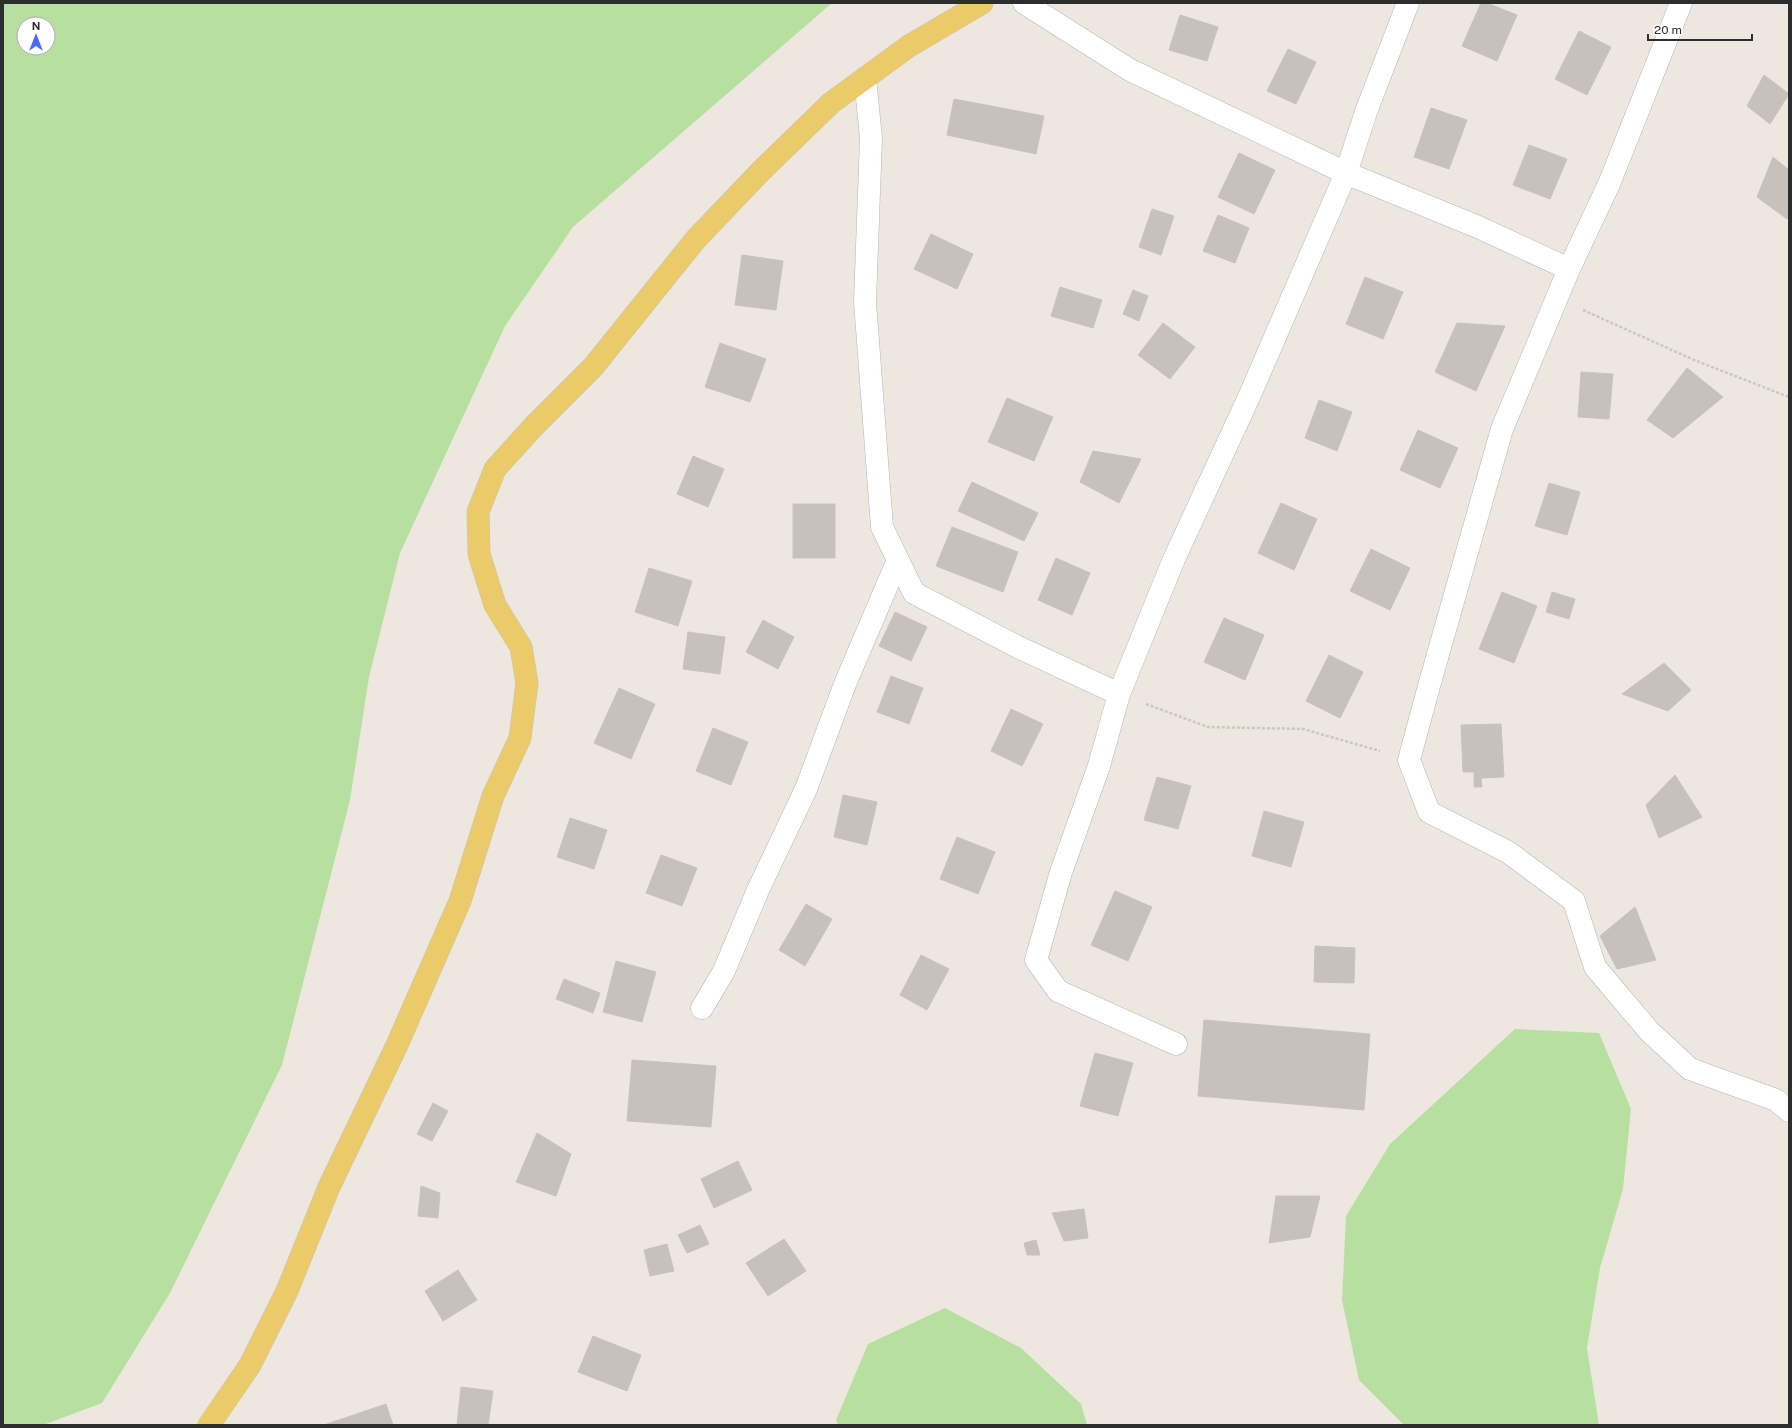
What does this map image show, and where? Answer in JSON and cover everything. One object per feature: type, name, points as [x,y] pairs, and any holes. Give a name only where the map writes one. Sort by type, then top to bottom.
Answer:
[{"type":"main road","points":[[209,1425],[250,1365],[287,1291],[329,1187],[398,1045],[460,900],[493,796],[520,738],[527,683],[521,647],[495,605],[479,554],[478,512],[495,469],[534,426],[593,367],[696,239],[761,171],[826,108],[909,46],[982,3]]},
{"type":"street","points":[[1024,3],[1130,70],[1346,173],[1478,227],[1569,269]]},
{"type":"street","points":[[1176,1044],[1058,991],[1036,960],[1061,872],[1099,766],[1120,694],[1174,559],[1250,397],[1346,173],[1367,109],[1408,3]]},
{"type":"street","points":[[1681,3],[1609,184],[1569,269],[1502,429],[1428,686],[1410,760],[1428,812],[1508,852],[1574,901],[1596,966],[1655,1037],[1690,1069],[1776,1100],[1789,1111]]},
{"type":"street","points":[[865,78],[871,138],[865,302],[882,527],[914,593],[1018,647],[1120,694]]},
{"type":"street","points":[[702,1008],[724,971],[758,890],[806,789],[845,684],[898,560]]},
{"type":"path","points":[[1557,298],[1694,360],[1789,397]]},
{"type":"path","points":[[1120,694],[1208,727],[1303,729],[1410,760]]},
{"type":"green space","points":[[3,3],[832,3],[573,227],[505,326],[400,553],[369,677],[350,800],[282,1065],[170,1293],[102,1403],[43,1425],[3,1425]]},
{"type":"green space","points":[[1515,1029],[1599,1033],[1631,1109],[1623,1189],[1600,1268],[1587,1348],[1599,1425],[1404,1425],[1359,1380],[1342,1300],[1346,1216],[1390,1144]]},
{"type":"green space","points":[[945,1308],[1021,1348],[1081,1404],[1087,1425],[838,1425],[836,1420],[868,1344]]},
{"type":"building","points":[[1481,3],[1487,3],[1517,15],[1497,61],[1462,46]]},
{"type":"building","points":[[1180,15],[1218,27],[1207,61],[1169,50]]},
{"type":"building","points":[[1579,31],[1611,47],[1587,95],[1555,79]]},
{"type":"building","points":[[1288,49],[1316,62],[1296,104],[1267,91]]},
{"type":"building","points":[[1764,75],[1789,94],[1770,124],[1747,106]]},
{"type":"building","points":[[954,99],[1044,116],[1036,154],[947,135]]},
{"type":"building","points":[[1431,108],[1467,120],[1449,169],[1414,157]]},
{"type":"building","points":[[1529,145],[1567,159],[1550,199],[1513,185]]},
{"type":"building","points":[[1239,153],[1275,170],[1254,214],[1218,197]]},
{"type":"building","points":[[1773,157],[1789,170],[1789,217],[1787,219],[1757,197]]},
{"type":"building","points":[[1152,209],[1174,216],[1161,255],[1139,247]]},
{"type":"building","points":[[1218,215],[1249,228],[1235,263],[1203,251]]},
{"type":"building","points":[[931,234],[973,254],[957,289],[914,269]]},
{"type":"building","points":[[742,255],[783,261],[776,310],[735,305]]},
{"type":"building","points":[[1365,277],[1403,292],[1383,339],[1346,324]]},
{"type":"building","points":[[1060,287],[1102,300],[1093,328],[1051,316]]},
{"type":"building","points":[[1133,290],[1148,296],[1139,321],[1123,314]]},
{"type":"building","points":[[1163,323],[1195,347],[1170,379],[1138,355]]},
{"type":"building","points":[[1457,323],[1505,326],[1476,391],[1435,372]]},
{"type":"building","points":[[720,343],[766,359],[750,402],[705,387]]},
{"type":"building","points":[[1687,368],[1723,397],[1673,438],[1647,420]]},
{"type":"building","points":[[1581,372],[1613,374],[1609,419],[1578,417]]},
{"type":"building","points":[[1007,398],[1053,417],[1034,461],[988,442]]},
{"type":"building","points":[[1319,400],[1352,412],[1337,451],[1305,438]]},
{"type":"building","points":[[1418,430],[1458,448],[1440,488],[1400,470]]},
{"type":"building","points":[[1093,451],[1141,459],[1119,503],[1080,482]]},
{"type":"building","points":[[693,456],[724,469],[708,507],[677,494]]},
{"type":"building","points":[[972,482],[1038,513],[1024,541],[958,511]]},
{"type":"building","points":[[1549,483],[1580,492],[1567,535],[1535,526]]},
{"type":"building","points":[[1281,503],[1317,519],[1294,570],[1258,553]]},
{"type":"building","points":[[793,504],[835,504],[835,558],[793,558]]},
{"type":"building","points":[[952,527],[1018,552],[1003,592],[936,566]]},
{"type":"building","points":[[1371,549],[1410,568],[1390,610],[1350,591]]},
{"type":"building","points":[[1056,558],[1090,573],[1072,615],[1038,600]]},
{"type":"building","points":[[649,568],[692,581],[678,626],[635,612]]},
{"type":"building","points":[[1502,592],[1537,606],[1514,663],[1479,649]]},
{"type":"building","points":[[1552,592],[1575,599],[1569,619],[1546,612]]},
{"type":"building","points":[[895,612],[927,627],[911,661],[879,646]]},
{"type":"building","points":[[1224,618],[1264,635],[1245,680],[1204,662]]},
{"type":"building","points":[[763,620],[794,637],[778,669],[746,652]]},
{"type":"building","points":[[688,632],[725,637],[720,674],[683,669]]},
{"type":"building","points":[[1329,655],[1363,672],[1340,718],[1306,701]]},
{"type":"building","points":[[1664,663],[1691,690],[1668,711],[1622,694]]},
{"type":"building","points":[[891,676],[923,688],[909,724],[877,712]]},
{"type":"building","points":[[619,688],[655,704],[631,759],[594,743]]},
{"type":"building","points":[[1011,709],[1043,724],[1022,766],[991,751]]},
{"type":"building","points":[[1501,724],[1504,777],[1481,778],[1482,787],[1474,787],[1474,772],[1463,772],[1461,725]]},
{"type":"building","points":[[713,728],[748,742],[731,785],[696,771]]},
{"type":"building","points":[[1675,775],[1702,817],[1659,838],[1646,805]]},
{"type":"building","points":[[1157,777],[1191,786],[1178,829],[1144,820]]},
{"type":"building","points":[[843,795],[877,802],[867,845],[834,837]]},
{"type":"building","points":[[1264,811],[1304,822],[1291,867],[1252,856]]},
{"type":"building","points":[[570,818],[607,830],[594,869],[557,857]]},
{"type":"building","points":[[957,837],[995,852],[978,894],[940,879]]},
{"type":"building","points":[[661,855],[697,868],[682,906],[646,893]]},
{"type":"building","points":[[1115,891],[1152,907],[1128,961],[1091,945]]},
{"type":"building","points":[[806,904],[832,919],[805,966],[779,950]]},
{"type":"building","points":[[1635,907],[1656,960],[1617,969],[1600,936]]},
{"type":"building","points":[[1315,946],[1355,948],[1354,983],[1314,982]]},
{"type":"building","points":[[921,955],[949,969],[927,1010],[900,995]]},
{"type":"building","points":[[616,961],[656,972],[642,1022],[603,1012]]},
{"type":"building","points":[[564,979],[600,993],[593,1013],[556,999]]},
{"type":"building","points":[[1204,1020],[1370,1034],[1364,1110],[1198,1096]]},
{"type":"building","points":[[1095,1053],[1133,1063],[1118,1116],[1080,1106]]},
{"type":"building","points":[[632,1060],[716,1066],[711,1127],[627,1121]]},
{"type":"building","points":[[433,1103],[448,1111],[432,1141],[417,1134]]},
{"type":"building","points":[[537,1133],[571,1154],[556,1196],[516,1182]]},
{"type":"building","points":[[738,1161],[752,1190],[714,1208],[701,1179]]},
{"type":"building","points":[[421,1186],[440,1193],[438,1218],[418,1216]]},
{"type":"building","points":[[1276,1196],[1320,1196],[1310,1237],[1269,1243]]},
{"type":"building","points":[[1084,1209],[1088,1238],[1064,1241],[1052,1213]]},
{"type":"building","points":[[700,1225],[709,1244],[687,1253],[678,1235]]},
{"type":"building","points":[[784,1239],[806,1271],[768,1296],[746,1263]]},
{"type":"building","points":[[1036,1240],[1040,1255],[1027,1255],[1024,1243]]},
{"type":"building","points":[[667,1244],[674,1271],[650,1276],[644,1250]]},
{"type":"building","points":[[458,1270],[477,1300],[443,1321],[425,1291]]},
{"type":"building","points":[[593,1336],[641,1355],[627,1391],[578,1372]]},
{"type":"building","points":[[461,1387],[493,1391],[488,1425],[457,1425]]},
{"type":"building","points":[[386,1404],[393,1425],[324,1425]]}]
